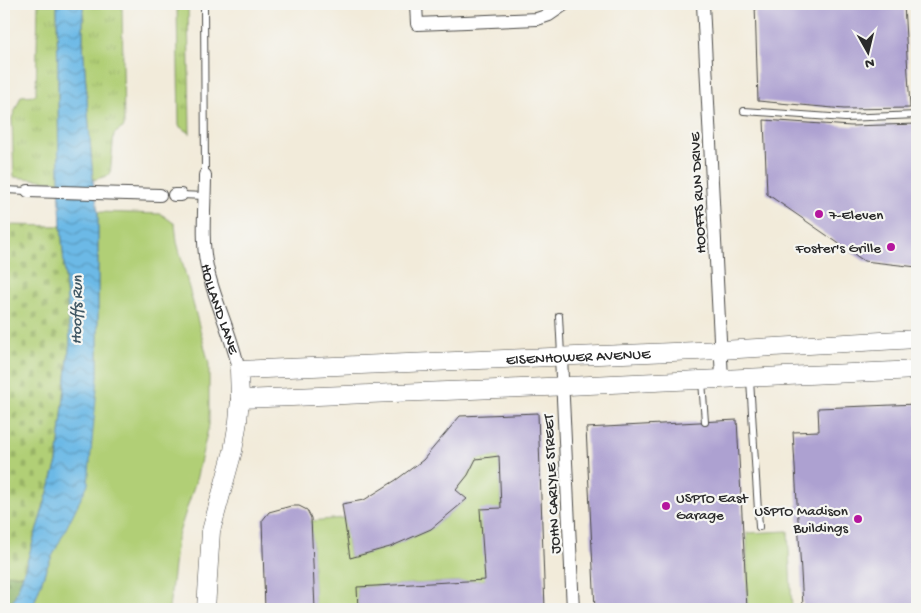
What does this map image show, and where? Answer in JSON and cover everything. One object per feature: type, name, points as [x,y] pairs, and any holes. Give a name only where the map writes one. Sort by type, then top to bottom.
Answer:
[{"type":"main road","name":"EISENHOWER AVENUE","points":[[239,370],[721,350],[917,339]]},
{"type":"main road","name":"HOLLAND LANE","points":[[206,609],[211,531],[233,451],[238,420],[240,399],[239,370]]},
{"type":"main road","name":"EISENHOWER AVENUE","points":[[240,399],[562,387],[917,370]]},
{"type":"street","points":[[416,4],[417,24],[537,19],[549,15],[565,4]]},
{"type":"street","name":"HOOFFS RUN DRIVE","points":[[703,4],[722,380]]},
{"type":"street","name":"HOLLAND LANE","points":[[206,175],[205,240],[207,266],[235,351],[239,370]]},
{"type":"street","points":[[28,191],[160,195]]},
{"type":"street","name":"JOHN CARLYLE STREET","points":[[561,357],[574,609]]},
{"type":"lane","points":[[4,7],[7,4]]},
{"type":"lane","name":"HOLLAND LANE","points":[[204,4],[206,175]]},
{"type":"lane","points":[[744,111],[845,118],[917,115]]},
{"type":"lane","points":[[4,190],[28,191]]},
{"type":"lane","points":[[160,195],[205,196]]},
{"type":"lane","points":[[559,316],[561,357]]},
{"type":"lane","points":[[750,378],[760,527]]},
{"type":"lane","points":[[702,380],[705,422]]},
{"type":"green space","points":[[38,4],[57,4],[59,182],[14,177],[12,118],[21,96],[36,95]]},
{"type":"green space","points":[[83,4],[188,4],[190,134],[179,126],[177,5],[122,6],[124,127],[114,134],[110,175],[93,180],[83,43]]},
{"type":"green space","points":[[98,212],[161,214],[175,224],[177,242],[209,364],[209,425],[196,480],[177,539],[169,609],[32,609],[46,569],[98,377]]},
{"type":"green space","points":[[4,225],[61,226],[70,340],[57,462],[23,575],[4,574]]},
{"type":"green space","points":[[499,456],[501,508],[485,580],[357,587],[358,609],[315,609],[311,521],[344,518],[350,558],[390,547],[431,529],[466,500],[456,490],[468,475],[476,459]]},
{"type":"green space","points":[[788,531],[792,609],[747,609],[747,533]]},
{"type":"green space","points":[[4,574],[23,575],[10,609],[4,609]]},
{"type":"water","name":"Hooffs Run","points":[[57,4],[83,4],[83,43],[93,180],[98,212],[98,377],[88,484],[46,569],[32,609],[10,609],[23,575],[57,462],[70,340],[59,182]]},
{"type":"building","points":[[755,4],[904,4],[910,108],[844,109],[758,101]]},
{"type":"building","points":[[764,120],[851,126],[917,124],[917,267],[864,261],[767,194]]},
{"type":"building","name":"USPTO Madison Buildings","points":[[917,404],[917,609],[826,609],[825,606],[803,607],[793,432],[819,431],[818,408]]},
{"type":"building","points":[[538,413],[545,609],[358,609],[357,587],[485,580],[480,509],[501,508],[499,456],[476,459],[468,475],[456,490],[467,499],[431,529],[390,547],[350,558],[342,504],[364,500],[423,460],[460,416]]},
{"type":"building","name":"USPTO East Garage","points":[[737,420],[747,609],[595,609],[586,428]]},
{"type":"building","points":[[291,506],[299,506],[307,510],[311,518],[315,609],[265,609],[262,521],[269,512]]},
{"type":"place","name":"7-Eleven","points":[[819,214]]},
{"type":"place","name":"Foster's Grille","points":[[891,247]]},
{"type":"place","name":"USPTO East Garage","points":[[666,506]]},
{"type":"place","name":"USPTO Madison Buildings","points":[[858,519]]}]
